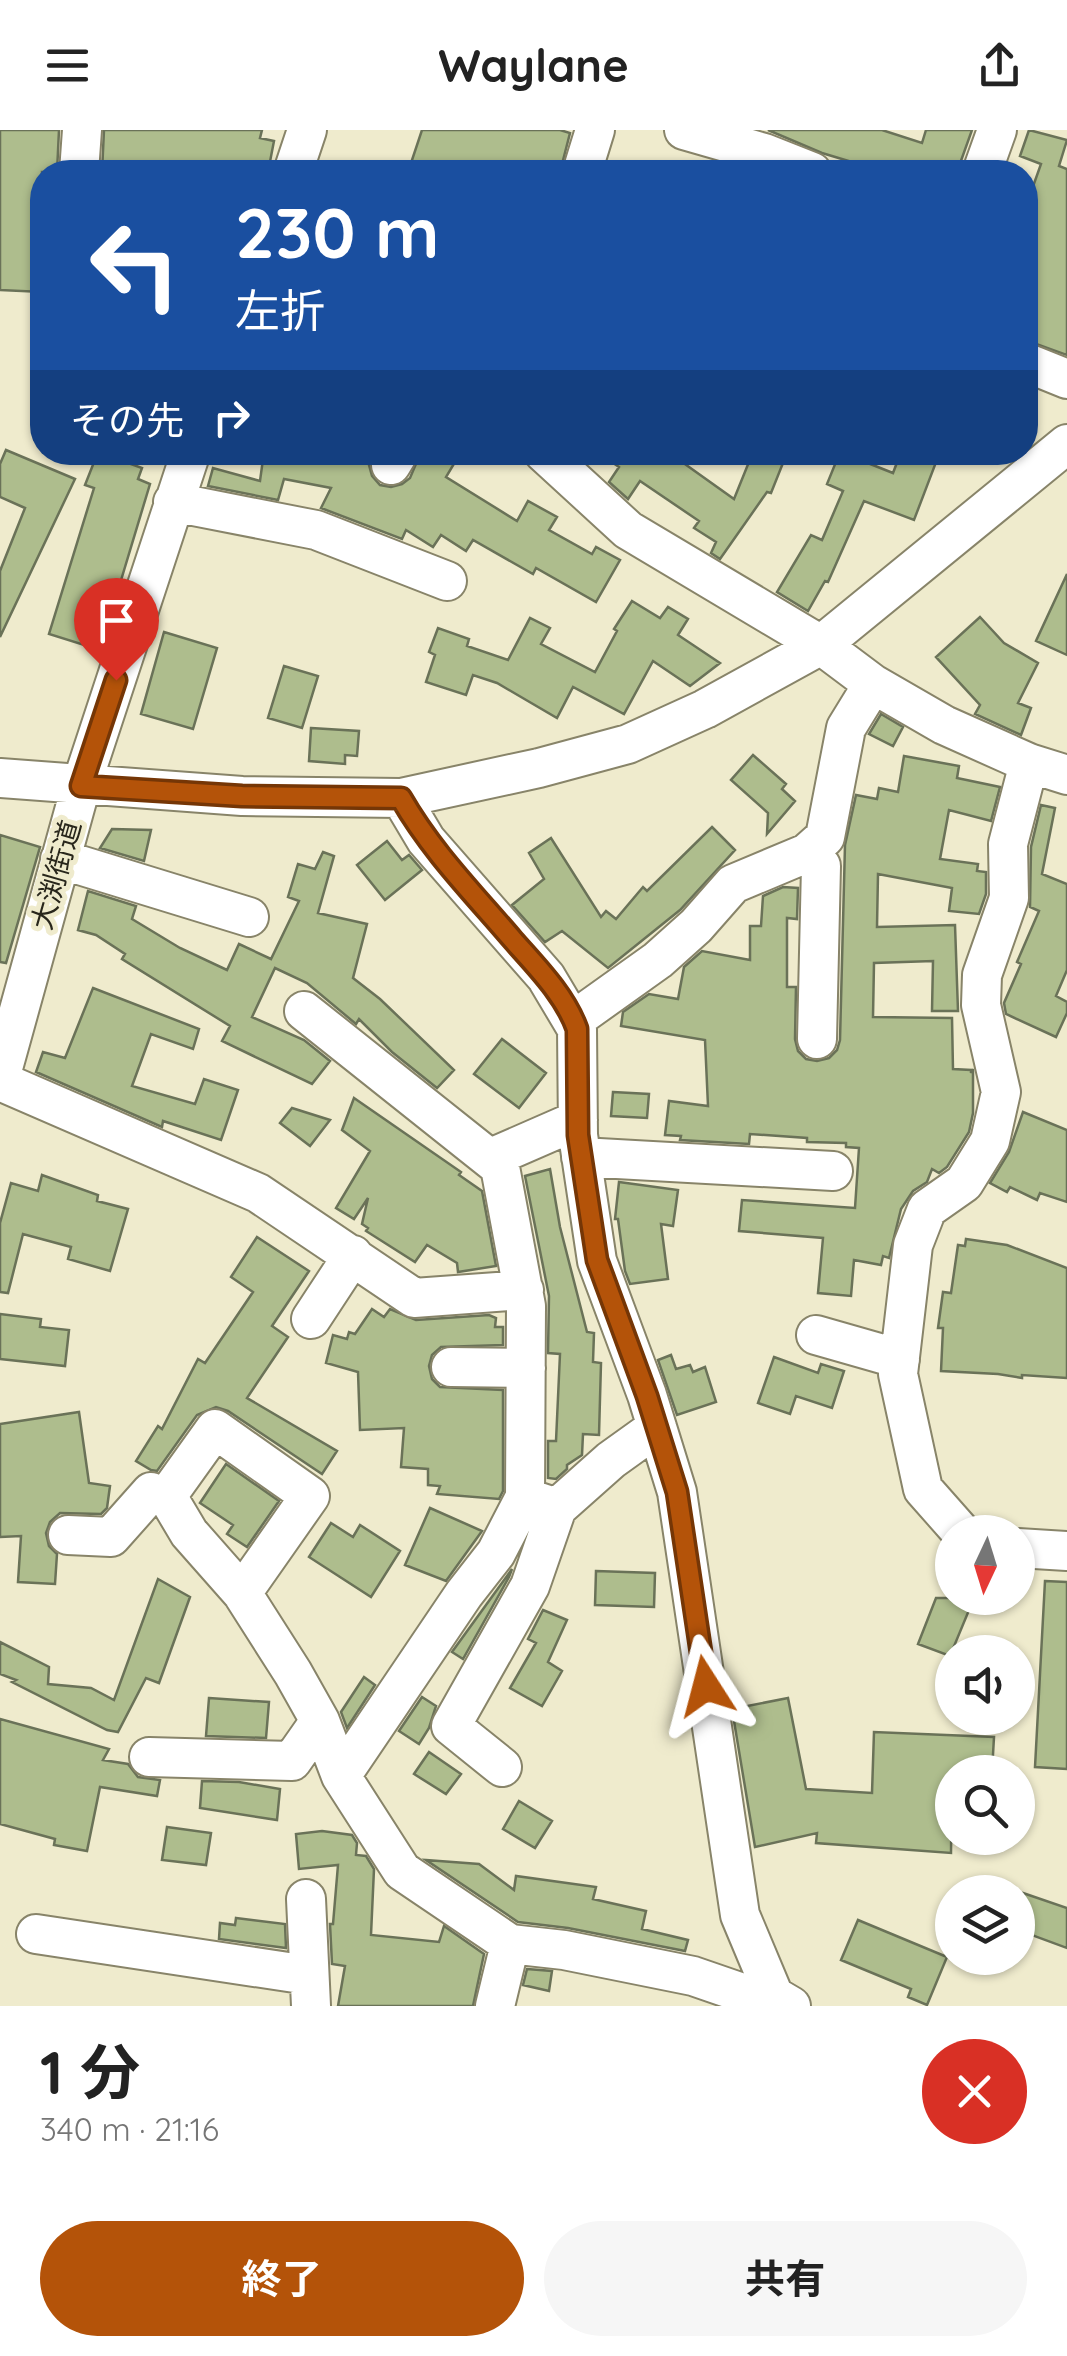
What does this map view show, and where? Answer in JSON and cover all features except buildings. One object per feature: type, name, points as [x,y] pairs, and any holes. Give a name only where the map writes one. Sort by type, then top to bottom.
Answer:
[{"type":"street","points":[[80,160],[82,130]]},
{"type":"street","points":[[586,160],[595,130]]},
{"type":"street","points":[[684,130],[768,142],[794,160]]},
{"type":"street","points":[[987,160],[998,130]]},
{"type":"street","points":[[1038,367],[1067,379]]},
{"type":"street","points":[[0,778],[242,796],[401,798],[628,744],[706,710],[821,644],[1067,444]]},
{"type":"street","name":"大渕街道","points":[[0,1080],[6,1032],[81,786],[186,465]]},
{"type":"street","points":[[558,465],[628,530],[821,644],[873,684],[944,725],[1067,775]]},
{"type":"street","points":[[173,502],[316,530],[446,581]]},
{"type":"street","points":[[574,1020],[658,960],[696,926],[733,884],[808,853],[825,836],[846,728],[873,684]]},
{"type":"street","points":[[946,1515],[922,1489],[898,1374],[914,1245],[927,1209],[964,1183],[990,1141],[1001,1092],[981,1005],[982,975],[1009,898],[1008,844],[1030,763]]},
{"type":"street","points":[[401,798],[426,840],[546,977],[577,1029],[581,1158],[597,1260],[677,1492],[740,1915],[783,2001]]},
{"type":"street","points":[[808,853],[822,866],[817,1039]]},
{"type":"street","points":[[60,859],[249,916]]},
{"type":"street","points":[[304,1011],[500,1166],[524,1290],[526,1368],[541,1503],[530,1586],[451,1726],[502,1767]]},
{"type":"street","points":[[0,1080],[258,1193],[414,1298],[524,1290]]},
{"type":"street","points":[[491,1158],[578,1120]]},
{"type":"street","points":[[581,1158],[833,1171]]},
{"type":"street","points":[[311,1320],[353,1255]]},
{"type":"street","points":[[816,1335],[900,1359]]},
{"type":"street","points":[[451,1367],[526,1368]]},
{"type":"street","points":[[341,1776],[464,1594],[541,1503],[657,1427]]},
{"type":"street","points":[[68,1534],[110,1537],[151,1492]]},
{"type":"street","points":[[1035,1549],[1067,1551]]},
{"type":"street","points":[[242,1593],[320,1721],[341,1776],[402,1871],[510,1944],[564,1950],[693,1976],[783,2001]]},
{"type":"street","points":[[149,1756],[292,1761],[320,1721]]},
{"type":"street","points":[[36,1934],[309,1990],[306,1899]]},
{"type":"street","points":[[495,2006],[510,1944]]},
{"type":"route","points":[[116,680],[81,786],[242,796],[401,798],[426,840],[546,977],[574,1020],[578,1135],[597,1260],[677,1492],[706,1686]]}]
